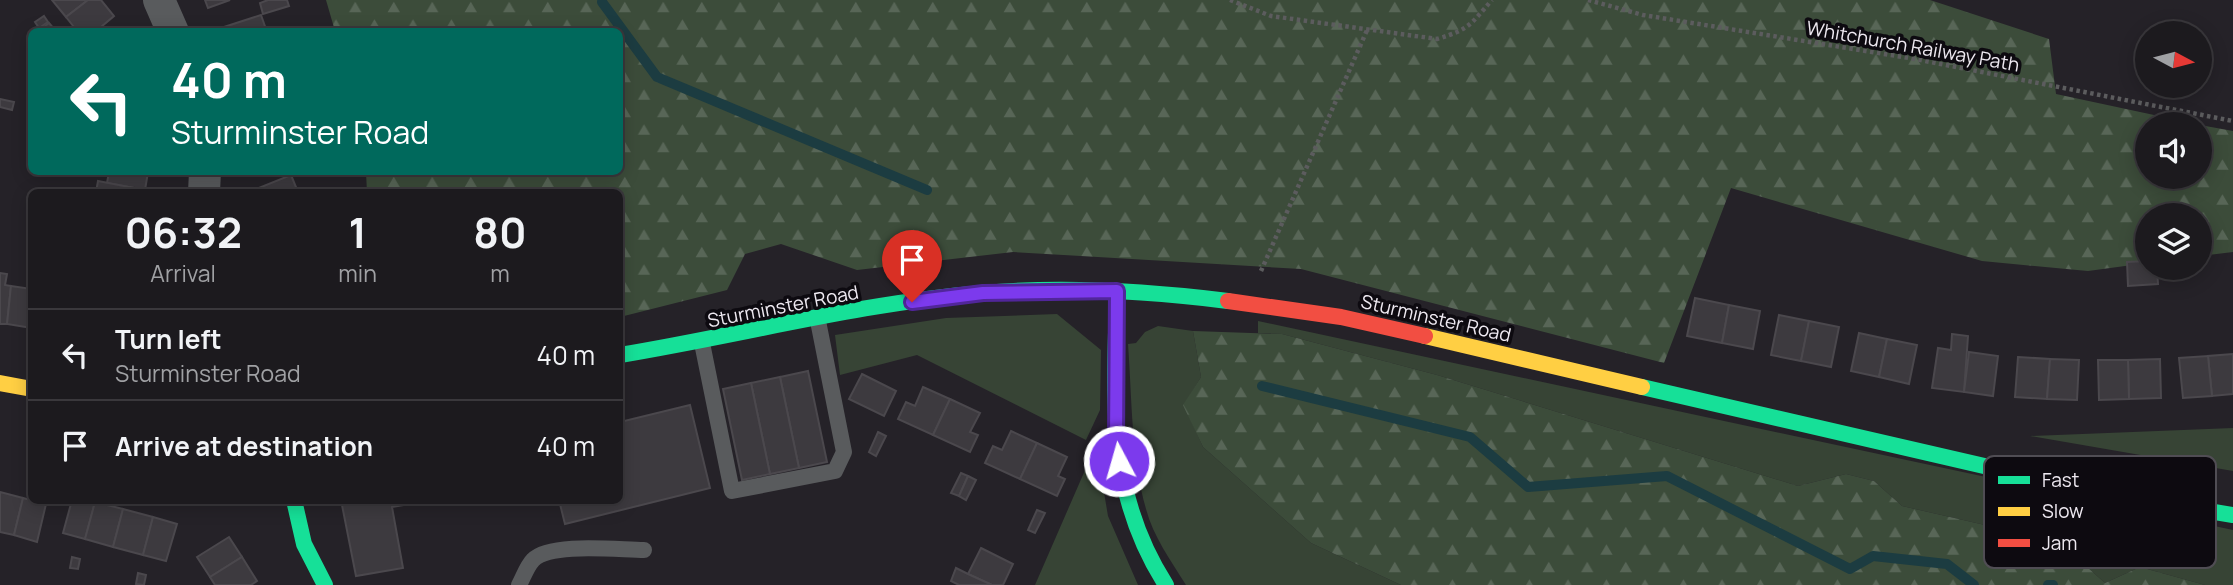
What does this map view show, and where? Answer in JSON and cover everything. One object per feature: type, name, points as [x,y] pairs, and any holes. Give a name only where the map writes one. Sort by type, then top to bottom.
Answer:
[{"type":"street","points":[[159,0],[171,28]]},
{"type":"street","points":[[1117,291],[1116,440],[1126,503],[1153,569],[1167,585]]},
{"type":"street","name":"Sturminster Road","points":[[623,355],[983,293],[1117,291],[1263,304],[1341,317],[1984,466]]},
{"type":"street","points":[[0,383],[28,388]]},
{"type":"street","points":[[294,504],[295,516],[313,564],[326,585]]},
{"type":"lane","points":[[702,342],[732,491],[835,471],[844,452],[818,321]]},
{"type":"lane","points":[[519,585],[533,560],[544,553],[563,550],[643,550]]},
{"type":"path","points":[[1230,0],[1271,16],[1437,39],[1461,32],[1476,22],[1492,0]]},
{"type":"path","name":"Whitchurch Railway Path","points":[[1588,0],[1643,15],[1915,59],[2233,121]]},
{"type":"path","points":[[1261,268],[1368,28]]},
{"type":"green space","points":[[326,0],[1930,0],[2049,39],[2056,94],[2140,112],[2135,112],[2135,189],[2212,189],[2212,127],[2233,131],[2233,252],[2212,255],[2212,203],[2135,203],[2135,265],[2088,271],[1982,261],[1731,188],[1664,363],[1301,269],[1013,252],[857,270],[781,244],[745,254],[727,290],[623,316],[623,189],[367,189],[366,175],[623,175],[623,28],[334,28]]},
{"type":"green space","points":[[1057,314],[1101,350],[1100,410],[1086,440],[917,355],[840,375],[835,335],[946,318]]},
{"type":"green space","points":[[1258,321],[1984,477],[1984,525],[1902,506],[1874,481],[1846,474],[1798,486],[1437,375],[1282,334],[1258,333]]},
{"type":"green space","points":[[1158,326],[1193,331],[1201,377],[1184,405],[1203,447],[1311,543],[1401,585],[1186,585],[1149,519],[1135,448],[1128,344],[1136,343],[1145,332]]},
{"type":"green space","points":[[1193,331],[1282,334],[1437,375],[1798,486],[1846,474],[1874,481],[1902,506],[1984,525],[1984,568],[2088,568],[2105,583],[2144,568],[2205,585],[1401,585],[1311,543],[1203,447],[1183,405],[1201,377]]},
{"type":"green space","points":[[2233,428],[2233,471],[2216,468],[2216,456],[2146,456],[2030,436]]},
{"type":"green space","points":[[1096,445],[1108,516],[1138,585],[1035,585]]},
{"type":"green space","points":[[2216,526],[2233,530],[2233,585],[2205,585],[2144,568],[2216,568]]},
{"type":"green space","points":[[2088,568],[2138,568],[2105,583]]},
{"type":"building","points":[[52,0],[88,0],[66,17]]},
{"type":"building","points":[[88,0],[101,0],[114,16],[100,28],[75,28],[66,17]]},
{"type":"building","points":[[205,0],[230,0],[208,8]]},
{"type":"building","points":[[287,0],[289,6],[263,14],[260,3]]},
{"type":"building","points":[[261,15],[266,28],[224,28]]},
{"type":"building","points":[[44,16],[48,22],[39,28],[35,22]]},
{"type":"building","points":[[0,99],[14,102],[12,110],[0,107]]},
{"type":"building","points":[[108,175],[148,175],[145,189],[107,183]]},
{"type":"building","points":[[291,175],[297,189],[256,189]]},
{"type":"building","points":[[98,181],[140,189],[97,189]]},
{"type":"building","points":[[2127,262],[2135,262],[2135,280],[2158,280],[2158,284],[2128,286]]},
{"type":"building","points":[[0,273],[7,274],[5,285],[11,286],[7,324],[0,324]]},
{"type":"building","points":[[11,286],[28,288],[28,327],[7,324]]},
{"type":"building","points":[[1695,298],[1729,305],[1722,343],[1687,336]]},
{"type":"building","points":[[1729,305],[1760,311],[1753,349],[1722,343]]},
{"type":"building","points":[[1779,315],[1809,321],[1801,361],[1771,355]]},
{"type":"building","points":[[1809,321],[1839,327],[1831,367],[1801,361]]},
{"type":"building","points":[[1859,333],[1887,339],[1879,377],[1851,371]]},
{"type":"building","points":[[1952,334],[1968,336],[1964,392],[1932,388],[1938,348],[1951,350]]},
{"type":"building","points":[[1887,339],[1917,345],[1909,384],[1879,377]]},
{"type":"building","points":[[1969,352],[1998,356],[1993,396],[1964,392]]},
{"type":"building","points":[[2233,354],[2233,394],[2212,396],[2208,356]]},
{"type":"building","points":[[2208,356],[2212,396],[2183,398],[2179,358]]},
{"type":"building","points":[[2018,357],[2050,359],[2047,399],[2015,397]]},
{"type":"building","points":[[2050,359],[2079,360],[2077,400],[2047,399]]},
{"type":"building","points":[[2160,359],[2161,398],[2129,399],[2128,360]]},
{"type":"building","points":[[2098,360],[2128,360],[2129,399],[2099,400]]},
{"type":"building","points":[[808,371],[827,462],[799,468],[780,377]]},
{"type":"building","points":[[862,374],[896,391],[884,416],[849,399]]},
{"type":"building","points":[[780,377],[799,468],[770,474],[751,383]]},
{"type":"building","points":[[751,383],[770,474],[742,480],[723,389]]},
{"type":"building","points":[[923,387],[950,399],[933,435],[898,419],[906,402],[915,406]]},
{"type":"building","points":[[950,399],[980,413],[970,432],[978,435],[970,452],[933,435]]},
{"type":"building","points":[[690,405],[710,488],[565,524],[560,504],[623,504],[623,421]]},
{"type":"building","points":[[1011,431],[1037,443],[1020,479],[985,463],[993,446],[1002,450]]},
{"type":"building","points":[[878,432],[886,436],[876,456],[869,452]]},
{"type":"building","points":[[1037,443],[1067,457],[1058,476],[1065,479],[1057,496],[1020,479]]},
{"type":"building","points":[[961,473],[968,476],[959,496],[951,493]]},
{"type":"building","points":[[968,476],[976,480],[966,500],[959,496]]},
{"type":"building","points":[[0,492],[23,498],[14,535],[0,532]]},
{"type":"building","points":[[23,498],[28,499],[28,504],[46,504],[37,542],[14,535]]},
{"type":"building","points":[[71,504],[94,504],[85,539],[63,533]]},
{"type":"building","points":[[94,504],[123,509],[113,547],[85,539]]},
{"type":"building","points":[[342,504],[410,504],[392,507],[403,568],[356,576]]},
{"type":"building","points":[[123,509],[153,517],[143,555],[113,547]]},
{"type":"building","points":[[1037,510],[1045,513],[1035,533],[1028,530]]},
{"type":"building","points":[[153,517],[177,524],[166,561],[143,555]]},
{"type":"building","points":[[229,537],[242,557],[210,577],[197,557]]},
{"type":"building","points":[[981,548],[1013,564],[1003,585],[992,585],[968,574]]},
{"type":"building","points":[[72,557],[80,559],[78,569],[70,568]]},
{"type":"building","points":[[242,557],[257,581],[251,585],[215,585],[210,577]]},
{"type":"building","points":[[956,568],[992,585],[959,585],[951,581]]},
{"type":"building","points":[[138,573],[146,575],[144,585],[136,584]]},
{"type":"waterway","points":[[602,2],[621,28]]},
{"type":"waterway","points":[[623,31],[657,77],[927,190]]},
{"type":"waterway","points":[[1262,386],[1470,437],[1528,487],[1667,476],[1850,569],[1873,556],[1947,564],[1974,585]]},
{"type":"waterway","points":[[2048,585],[2053,585]]},
{"type":"traffic: fast","points":[[623,354],[892,304],[983,293],[1106,291],[1228,301]]},
{"type":"traffic: fast","points":[[1117,291],[1116,406],[1123,479],[1132,514],[1146,550],[1166,585]]},
{"type":"traffic: fast","points":[[1642,387],[1984,466]]},
{"type":"traffic: fast","points":[[295,504],[304,544],[325,585]]},
{"type":"traffic: fast","points":[[2216,512],[2233,515]]},
{"type":"traffic: slow","points":[[1425,336],[1642,387]]},
{"type":"traffic: slow","points":[[0,383],[28,388]]},
{"type":"traffic: jam","points":[[1228,301],[1341,317],[1425,336]]},
{"type":"route","points":[[912,302],[983,293],[1117,291],[1116,440],[1119,461]]}]
